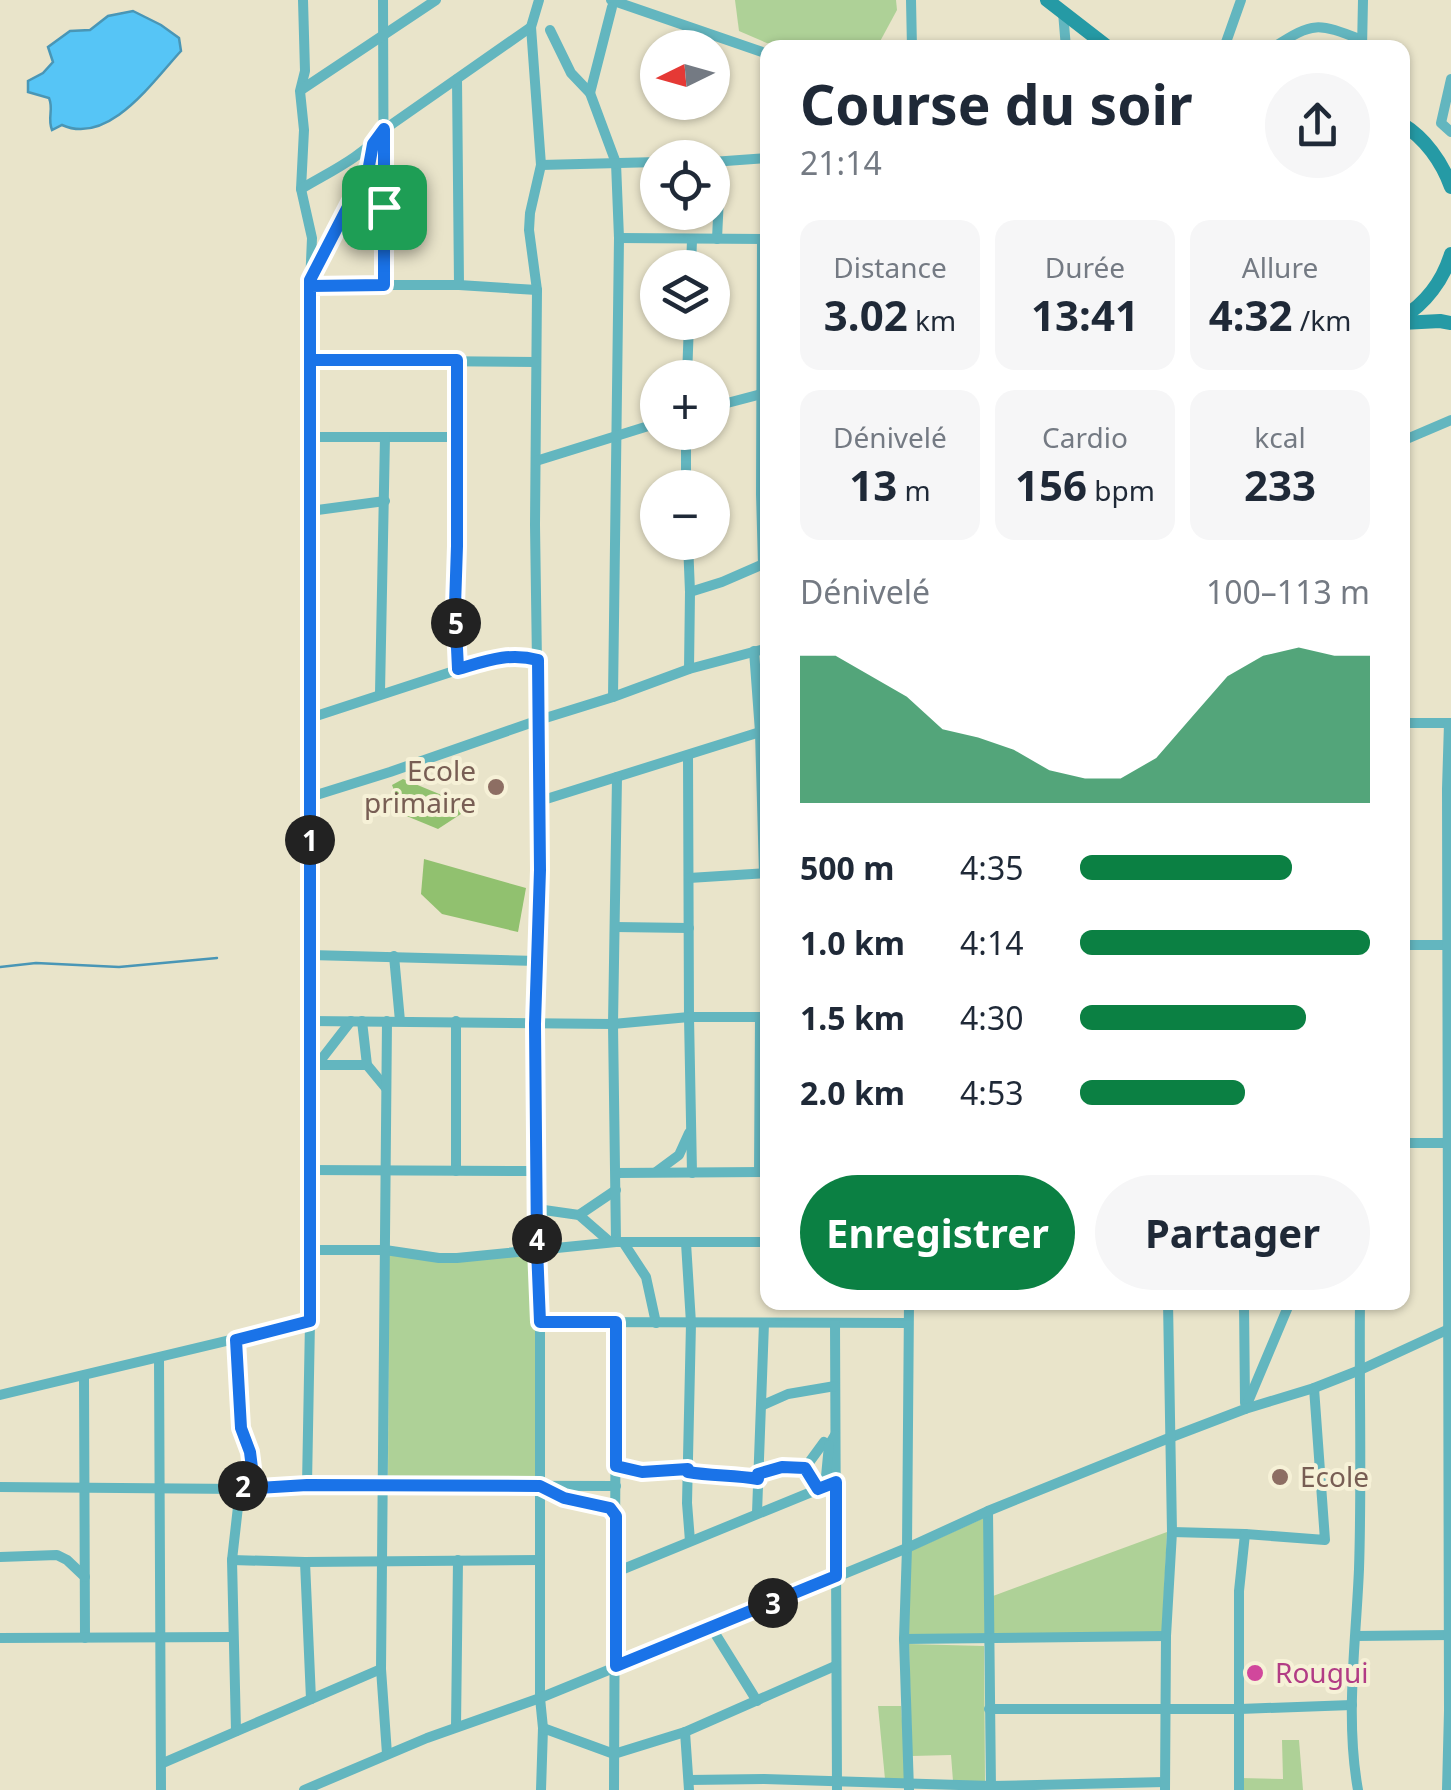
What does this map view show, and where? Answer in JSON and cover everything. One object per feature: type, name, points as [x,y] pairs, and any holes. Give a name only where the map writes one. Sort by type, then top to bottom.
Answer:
[{"type":"street","points":[[303,0],[301,189],[312,238],[307,1485]]},
{"type":"street","points":[[384,0],[384,285]]},
{"type":"street","points":[[300,91],[436,0]]},
{"type":"street","points":[[539,0],[531,27],[541,165],[529,230],[537,290],[540,870],[535,1024],[541,1790]]},
{"type":"street","points":[[911,0],[912,40]]},
{"type":"street","points":[[1047,0],[1099,40]]},
{"type":"street","points":[[1227,40],[1241,0]]},
{"type":"street","points":[[1362,40],[1364,0]]},
{"type":"street","points":[[590,92],[612,4],[760,51]]},
{"type":"street","points":[[1063,12],[1065,40]]},
{"type":"street","points":[[1283,40],[1312,26],[1355,40]]},
{"type":"street","points":[[310,283],[369,166],[373,144],[384,129],[531,27]]},
{"type":"street","points":[[550,30],[572,74],[590,92],[616,163],[619,238],[613,697]]},
{"type":"street","points":[[305,71],[322,74]]},
{"type":"street","points":[[457,79],[459,285]]},
{"type":"street","points":[[1425,144],[1446,128],[1451,80]]},
{"type":"street","points":[[1410,129],[1445,170],[1451,186]]},
{"type":"street","points":[[301,189],[373,144]]},
{"type":"street","points":[[730,161],[760,159]]},
{"type":"street","points":[[541,165],[640,162]]},
{"type":"street","points":[[717,230],[717,239]]},
{"type":"street","points":[[619,238],[760,239]]},
{"type":"street","points":[[692,240],[692,250]]},
{"type":"street","points":[[1410,314],[1435,288],[1451,254]]},
{"type":"street","points":[[310,283],[537,290]]},
{"type":"street","points":[[1410,320],[1451,323]]},
{"type":"street","points":[[310,360],[536,362]]},
{"type":"street","points":[[457,360],[454,573],[458,669]]},
{"type":"street","points":[[730,402],[760,394]]},
{"type":"street","points":[[1410,438],[1451,420]]},
{"type":"street","points":[[536,462],[640,428]]},
{"type":"street","points":[[310,437],[457,436]]},
{"type":"street","points":[[380,693],[385,437]]},
{"type":"street","points":[[310,511],[386,501]]},
{"type":"street","points":[[689,560],[689,670]]},
{"type":"street","points":[[690,592],[760,566]]},
{"type":"street","points":[[310,797],[760,650]]},
{"type":"street","points":[[540,801],[760,732],[754,651]]},
{"type":"street","points":[[310,718],[500,656],[538,660]]},
{"type":"street","points":[[1410,723],[1450,723],[1447,1790]]},
{"type":"street","points":[[688,756],[692,1173]]},
{"type":"street","points":[[616,777],[613,1024],[617,1242]]},
{"type":"street","points":[[689,878],[760,873]]},
{"type":"street","points":[[615,927],[689,928]]},
{"type":"street","points":[[1410,945],[1449,945]]},
{"type":"street","points":[[310,955],[537,961]]},
{"type":"street","points":[[387,1754],[381,1669],[384,1170],[386,1089],[394,1021],[394,956]]},
{"type":"street","points":[[310,1021],[613,1024],[689,1017],[760,1017]]},
{"type":"street","points":[[310,1065],[320,1061],[357,1021]]},
{"type":"street","points":[[357,1021],[367,1065],[386,1089]]},
{"type":"street","points":[[456,1021],[456,1171]]},
{"type":"street","points":[[310,1065],[367,1065]]},
{"type":"street","points":[[760,1114],[760,1146]]},
{"type":"street","points":[[656,1173],[679,1155],[691,1124]]},
{"type":"street","points":[[1410,1143],[1448,1143]]},
{"type":"street","points":[[310,1170],[536,1171]]},
{"type":"street","points":[[616,1173],[760,1172]]},
{"type":"street","points":[[579,1215],[616,1190]]},
{"type":"street","points":[[537,1208],[579,1215],[617,1242],[646,1277],[656,1323]]},
{"type":"street","points":[[310,1250],[385,1250],[439,1258],[617,1242],[760,1242]]},
{"type":"street","points":[[686,1243],[691,1323],[687,1502],[690,1542]]},
{"type":"street","points":[[909,1310],[904,1639],[909,1787]]},
{"type":"street","points":[[685,1732],[689,1785],[1165,1786],[1164,1708],[1172,1532],[1168,1310]]},
{"type":"street","points":[[1244,1310],[1245,1409]]},
{"type":"street","points":[[1245,1409],[1287,1310]]},
{"type":"street","points":[[1349,1790],[1361,1492],[1360,1310]]},
{"type":"street","points":[[0,1396],[310,1321]]},
{"type":"street","points":[[540,1322],[908,1322]]},
{"type":"street","points":[[614,1790],[616,1322]]},
{"type":"street","points":[[757,1513],[764,1323]]},
{"type":"street","points":[[835,1323],[836,1386],[826,1486],[836,1576],[837,1786]]},
{"type":"street","points":[[306,1790],[456,1726],[540,1698],[1170,1438],[1360,1370],[1450,1329]]},
{"type":"street","points":[[236,1340],[241,1428],[252,1468],[250,1478],[240,1489],[232,1560],[236,1731]]},
{"type":"street","points":[[159,1358],[162,1790]]},
{"type":"street","points":[[84,1376],[84,1638]]},
{"type":"street","points":[[761,1406],[788,1394],[836,1386]]},
{"type":"street","points":[[1172,1532],[1325,1540],[1314,1388]]},
{"type":"street","points":[[805,1468],[824,1442],[832,1439]]},
{"type":"street","points":[[616,1466],[642,1472],[758,1477],[782,1467],[805,1468],[826,1486]]},
{"type":"street","points":[[540,1486],[564,1498],[610,1508],[616,1516]]},
{"type":"street","points":[[0,1487],[616,1486]]},
{"type":"street","points":[[616,1572],[826,1486]]},
{"type":"street","points":[[988,1511],[991,1788]]},
{"type":"street","points":[[1239,1790],[1240,1591],[1245,1534]]},
{"type":"street","points":[[0,1557],[57,1555],[85,1577]]},
{"type":"street","points":[[232,1560],[540,1560]]},
{"type":"street","points":[[456,1726],[458,1560]]},
{"type":"street","points":[[306,1562],[311,1699]]},
{"type":"street","points":[[711,1627],[756,1700]]},
{"type":"street","points":[[1356,1636],[1450,1635]]},
{"type":"street","points":[[904,1639],[1166,1636]]},
{"type":"street","points":[[0,1638],[234,1638]]},
{"type":"street","points":[[543,1728],[614,1754],[685,1732],[835,1666]]},
{"type":"street","points":[[162,1763],[381,1669]]},
{"type":"street","points":[[990,1708],[1240,1709],[1352,1705]]},
{"type":"street","points":[[1353,1764],[1358,1790]]},
{"type":"green space","points":[[735,0],[896,0],[897,10],[881,40],[760,40],[739,31]]},
{"type":"green space","points":[[403,779],[461,803],[464,812],[438,829],[404,815],[392,785]]},
{"type":"green space","points":[[424,859],[526,888],[518,932],[442,914],[421,894]]},
{"type":"green space","points":[[534,1252],[537,1484],[388,1482],[389,1254]]},
{"type":"green space","points":[[984,1518],[985,1637],[908,1636],[911,1551]]},
{"type":"green space","points":[[1167,1532],[1162,1634],[994,1637],[993,1596]]},
{"type":"green space","points":[[909,1644],[984,1646],[985,1782],[953,1781],[951,1755],[912,1756]]},
{"type":"green space","points":[[878,1706],[901,1706],[906,1779],[885,1779]]},
{"type":"green space","points":[[1282,1740],[1299,1740],[1303,1790],[1240,1790],[1240,1778],[1283,1779]]},
{"type":"water","points":[[133,11],[179,38],[181,51],[113,119],[96,127],[62,125],[52,130],[49,98],[28,92],[28,81],[53,62],[48,47],[70,31],[90,30],[108,16]]},
{"type":"waterway","points":[[0,967],[36,963],[119,967],[217,958]]},
{"type":"place","name":"Ecole primaire","points":[[496,787]]},
{"type":"place","name":"Ecole","points":[[1280,1477]]},
{"type":"place","name":"Rougui","points":[[1255,1673]]},
{"type":"route","points":[[384,207],[384,129],[373,144],[369,166],[310,280],[310,286],[310,360],[457,360],[454,573],[458,669],[500,656],[538,660],[540,870],[535,1024],[540,1322],[616,1322],[616,1466],[642,1472],[688,1469],[714,1476],[758,1479],[758,1474],[782,1467],[805,1468],[818,1489],[836,1482],[836,1576],[616,1666],[616,1516],[610,1508],[564,1498],[540,1486],[307,1485],[240,1489],[250,1478],[252,1468],[241,1428],[236,1340],[310,1321],[310,286],[384,285],[384,207]]}]
